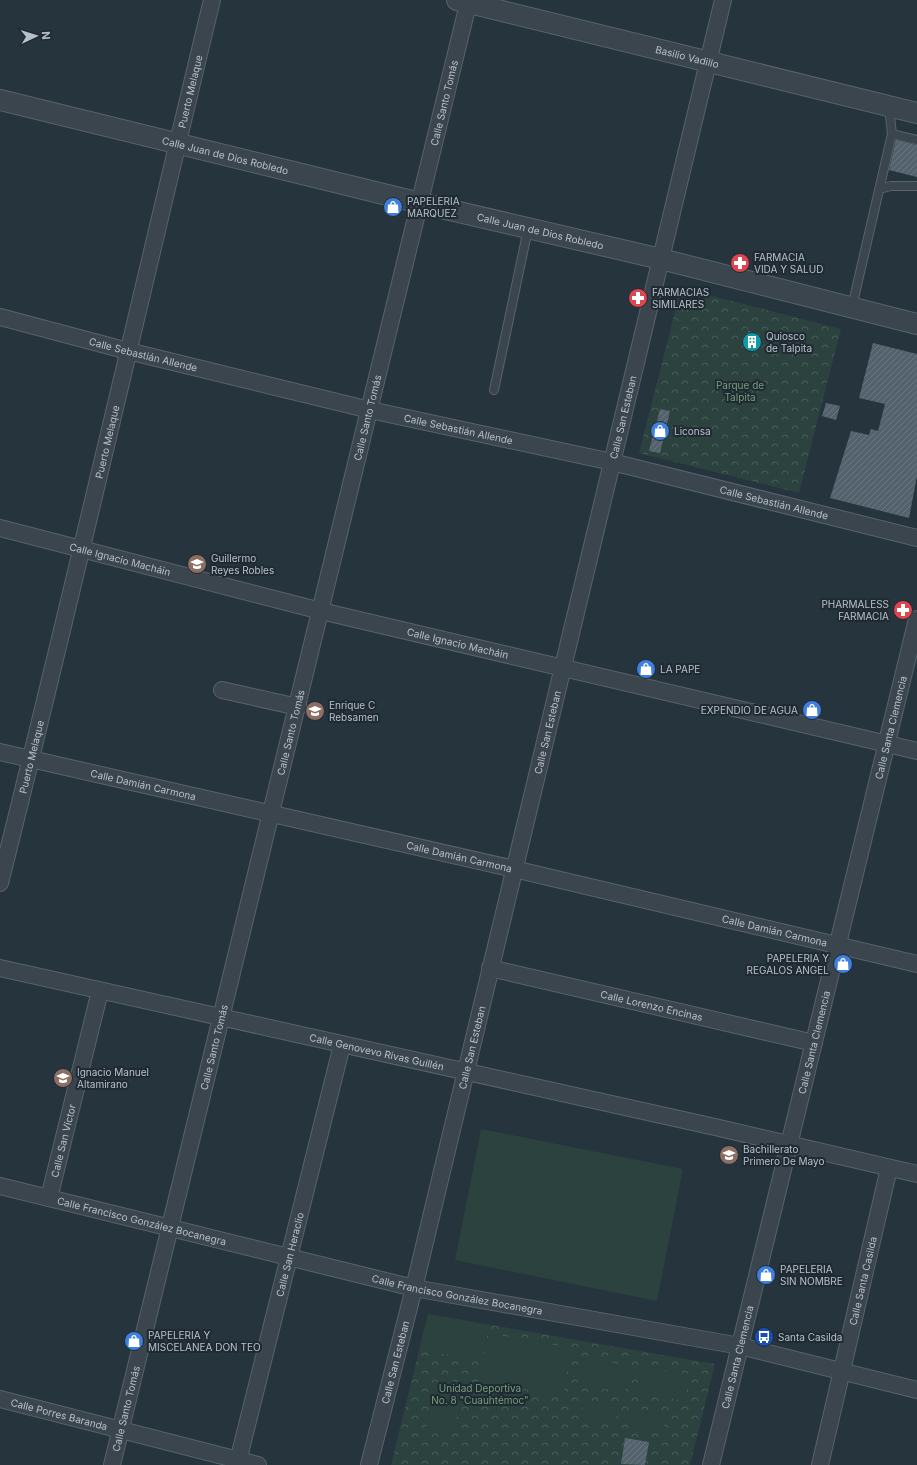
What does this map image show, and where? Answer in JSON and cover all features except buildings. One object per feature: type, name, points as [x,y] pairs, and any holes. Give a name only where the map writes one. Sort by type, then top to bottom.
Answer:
[{"type":"street","name":"Puerto Melaque","points":[[0,883],[83,548],[128,351],[212,0]]},
{"type":"street","name":"Calle San Esteban","points":[[369,1465],[414,1288],[723,0]]},
{"type":"street","name":"Basilio Vadillo","points":[[465,1],[917,113]]},
{"type":"street","name":"Calle Santo Tomás","points":[[112,1465],[420,203],[465,1]]},
{"type":"street","name":"Calle Juan de Dios Robledo","points":[[0,100],[420,203],[661,259],[917,324]]},
{"type":"street","name":"Calle Sebastián Allende","points":[[0,317],[128,351],[370,410],[612,462],[917,538]]},
{"type":"street","name":"Calle Ignacio Macháin","points":[[0,528],[83,548],[321,611],[917,751]]},
{"type":"street","name":"Calle Santa Clemencia","points":[[710,1465],[917,619]]},
{"type":"street","points":[[222,690],[298,707]]},
{"type":"street","name":"Calle Damián Carmona","points":[[0,752],[272,813],[838,944],[917,964]]},
{"type":"street","name":"Calle Genovevo Rivas Guillén","points":[[0,968],[342,1045],[465,1071],[917,1174]]},
{"type":"street","name":"Calle Lorenzo Encinas","points":[[490,968],[814,1043]]},
{"type":"street","name":"Calle San Víctor","points":[[49,1198],[100,991]]},
{"type":"street","name":"Calle San Heraclio","points":[[238,1462],[342,1045]]},
{"type":"street","name":"Calle Santa Casilda","points":[[820,1465],[889,1168]]},
{"type":"street","name":"Calle Francisco González Bocanegra","points":[[0,1186],[414,1288],[740,1346],[917,1390]]},
{"type":"street","name":"Calle Porres Baranda","points":[[0,1399],[238,1462],[258,1465]]},
{"type":"lane","points":[[852,307],[892,134],[889,106]]},
{"type":"lane","points":[[892,134],[917,140]]},
{"type":"lane","points":[[879,189],[891,186],[917,186]]},
{"type":"lane","points":[[494,390],[528,228]]},
{"type":"green space","name":"Parque de Talpita","points":[[681,288],[841,329],[799,493],[639,453]]},
{"type":"green space","points":[[481,1129],[683,1169],[657,1301],[455,1260]]},
{"type":"green space","name":"Unidad Deportiva No. 8 \"Cuauhtémoc\"","points":[[428,1314],[715,1364],[690,1465],[391,1465]]},
{"type":"green space","points":[[428,1314],[489,1325],[482,1360],[419,1350]]},
{"type":"green space","points":[[489,1334],[571,1348],[563,1396],[480,1381]]},
{"type":"green space","points":[[582,1358],[629,1366],[625,1392],[578,1384]]},
{"type":"green space","points":[[641,1367],[689,1375],[685,1401],[637,1393]]},
{"type":"green space","points":[[439,1377],[465,1384],[452,1436],[426,1429]]},
{"type":"green space","points":[[584,1401],[618,1407],[615,1424],[581,1419]]},
{"type":"green space","points":[[632,1409],[666,1415],[663,1432],[629,1427]]},
{"type":"place","name":"PAPELERIA MARQUEZ","points":[[393,207]]},
{"type":"place","name":"FARMACIA VIDA Y SALUD","points":[[740,263]]},
{"type":"place","name":"FARMACIAS SIMILARES","points":[[638,298]]},
{"type":"place","name":"Quiosco de Talpita","points":[[752,342]]},
{"type":"place","name":"Liconsa","points":[[660,431]]},
{"type":"place","name":"Guillermo Reyes Robles","points":[[197,564]]},
{"type":"place","name":"PHARMALESS FARMACIA","points":[[903,610]]},
{"type":"place","name":"LA PAPE","points":[[646,669]]},
{"type":"place","name":"EXPENDIO DE AGUA","points":[[812,710]]},
{"type":"place","name":"Enrique C Rebsamen","points":[[315,711]]},
{"type":"place","name":"PAPELERIA Y REGALOS ANGEL","points":[[843,964]]},
{"type":"place","name":"Ignacio Manuel Altamirano","points":[[63,1078]]},
{"type":"place","name":"Bachillerato Primero De Mayo","points":[[729,1155]]},
{"type":"place","name":"PAPELERIA SIN NOMBRE","points":[[766,1275]]},
{"type":"place","name":"Santa Casilda","points":[[764,1337]]},
{"type":"place","name":"PAPELERIA Y MISCELANEA DON TEO","points":[[134,1341]]}]
